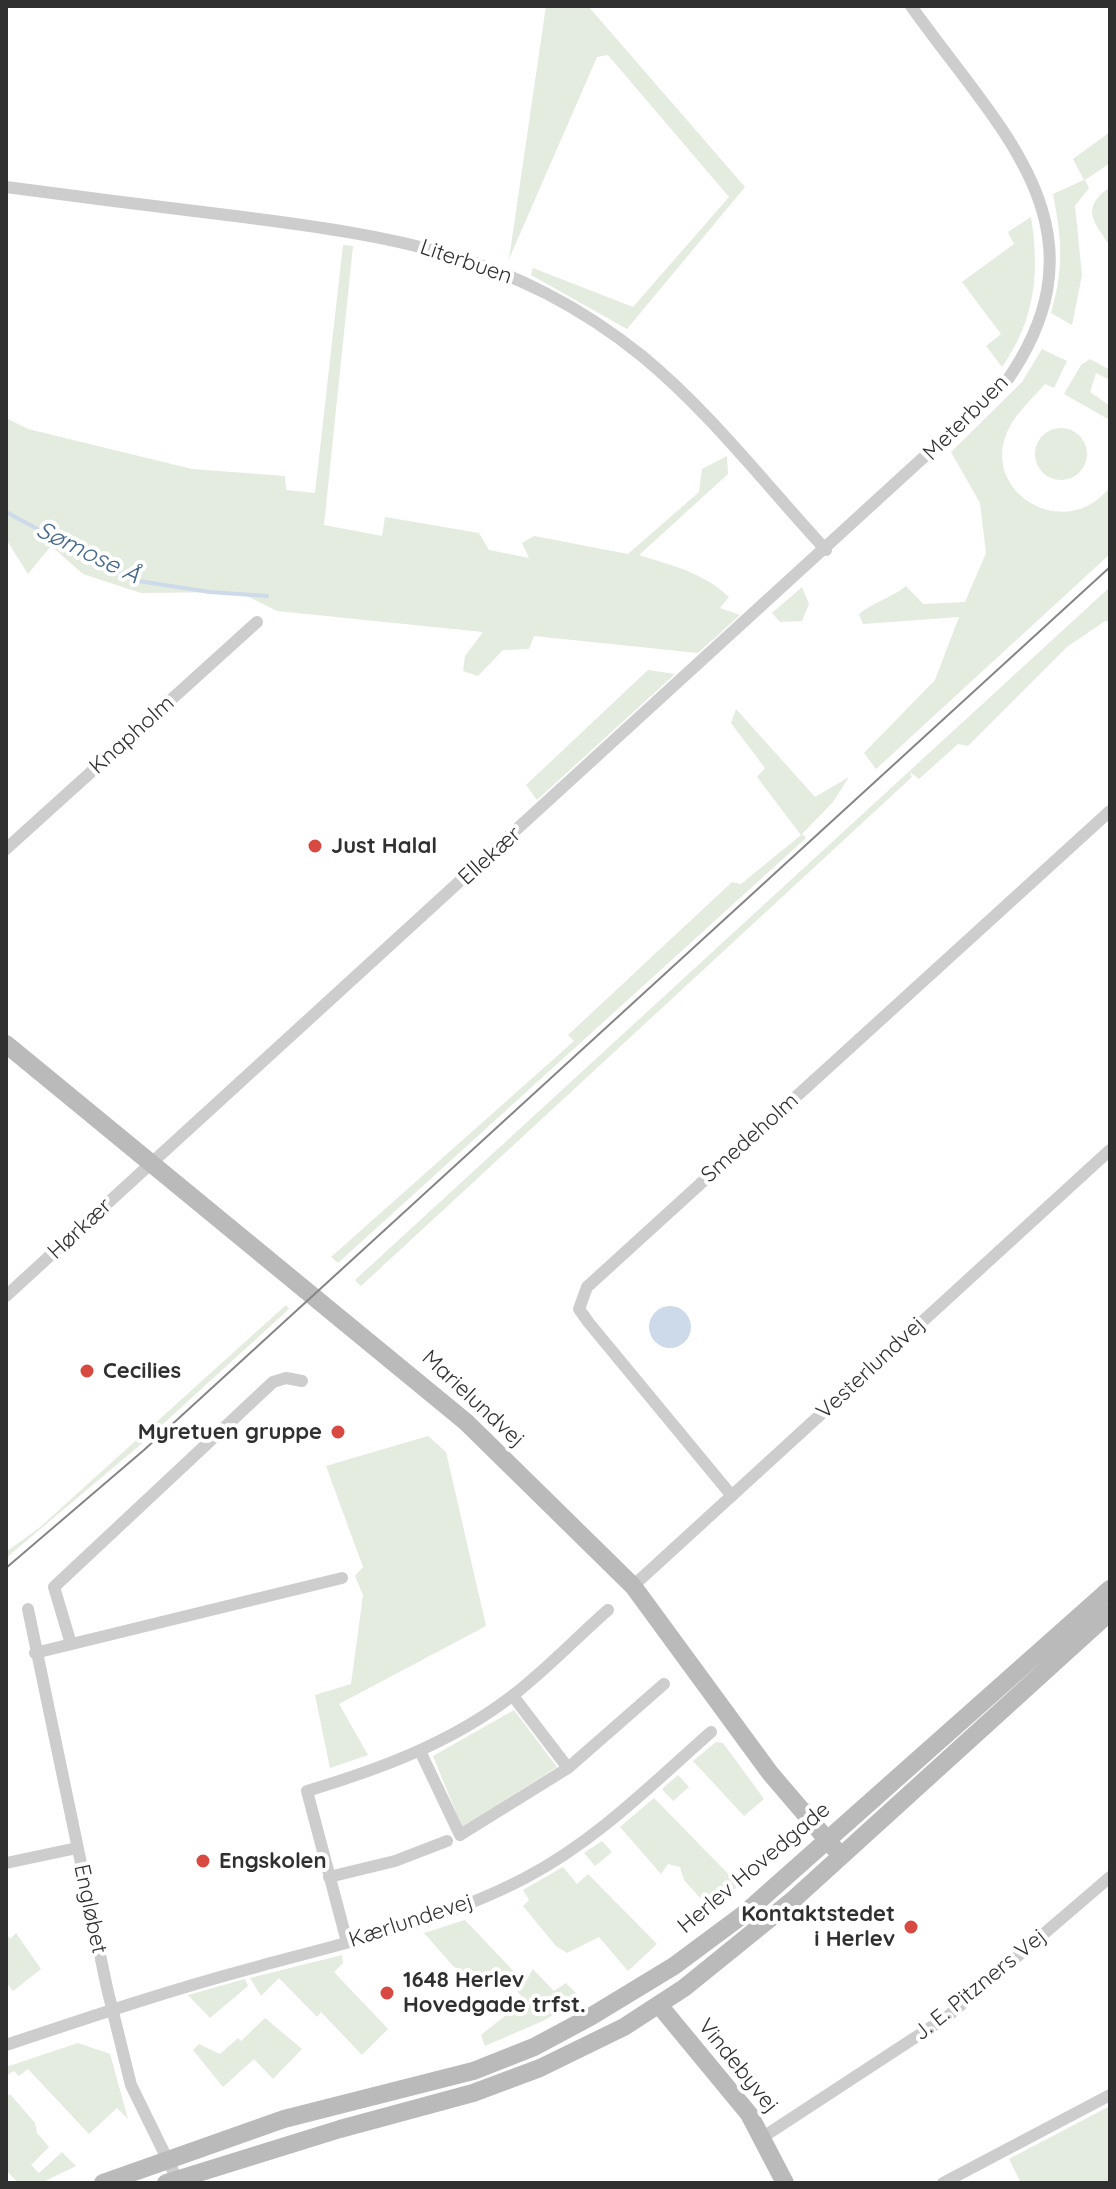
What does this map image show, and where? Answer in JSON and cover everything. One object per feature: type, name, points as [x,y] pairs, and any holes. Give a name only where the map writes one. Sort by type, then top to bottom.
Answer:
[{"type":"main road","name":"Marielundvej","points":[[6,1044],[154,1161],[466,1422],[633,1586],[770,1773],[841,1856]]},
{"type":"main road","name":"Herlev Hovedgade","points":[[103,2183],[284,2119],[473,2071],[534,2047],[643,1986],[744,1914],[1110,1589]]},
{"type":"main road","name":"Herlev Hovedgade","points":[[174,2182],[524,2075],[599,2040],[659,2005],[794,1899],[1110,1612]]},
{"type":"main road","name":"Vindebyvej","points":[[659,2005],[749,2114],[785,2183]]},
{"type":"street","name":"Meterbuen","points":[[826,550],[1004,384],[1023,357],[1045,302],[1049,248],[1046,221],[1030,174],[911,6]]},
{"type":"street","name":"Literbuen","points":[[6,187],[368,233],[428,247],[495,269],[595,322],[641,356],[677,388],[826,550]]},
{"type":"street","name":"Ellekær","points":[[154,1161],[826,550]]},
{"type":"street","name":"Knapholm","points":[[6,849],[257,622]]},
{"type":"street","name":"Smedeholm","points":[[732,1496],[579,1309],[587,1287],[1110,811]]},
{"type":"street","name":"Vesterlundvej","points":[[633,1586],[1110,1150]]},
{"type":"street","name":"Hørkær","points":[[6,1296],[154,1161]]},
{"type":"street","points":[[71,1644],[54,1587],[273,1382],[286,1378],[302,1381]]},
{"type":"street","points":[[35,1653],[342,1578]]},
{"type":"street","name":"Engløbet","points":[[28,1609],[111,2010],[131,2085],[174,2182]]},
{"type":"street","points":[[347,1942],[307,1791],[376,1771],[420,1751],[513,1696],[608,1610]]},
{"type":"street","points":[[420,1751],[460,1835],[568,1768],[664,1684]]},
{"type":"street","points":[[513,1696],[568,1768]]},
{"type":"street","name":"Kærlundevej","points":[[6,2045],[111,2010],[445,1915],[526,1878],[611,1821],[711,1732]]},
{"type":"street","points":[[329,1877],[395,1861],[447,1841]]},
{"type":"street","points":[[6,1863],[77,1848]]},
{"type":"street","name":"J. E. Pitzners Vej","points":[[763,2137],[948,2016],[1110,1877]]},
{"type":"street","name":"Vindebyvej","points":[[643,1986],[659,2005]]},
{"type":"street","points":[[943,2183],[1110,2095]]},
{"type":"shaded area","points":[[546,6],[588,6],[745,187],[627,329],[531,275],[533,268],[633,307],[729,197],[608,55],[597,57],[509,259]]},
{"type":"shaded area","points":[[1110,132],[1110,163],[1085,180],[1089,188],[1075,206],[1082,275],[1072,325],[1051,313],[1060,254],[1053,194],[1084,180],[1073,159]]},
{"type":"shaded area","points":[[1110,187],[1110,246],[1095,222],[1092,208]]},
{"type":"shaded area","points":[[1031,217],[1035,257],[1032,295],[1022,332],[1002,367],[986,346],[1001,334],[962,282],[1014,244],[1008,232]]},
{"type":"shaded area","points":[[343,245],[353,246],[324,525],[382,536],[385,517],[479,533],[489,550],[529,558],[522,543],[534,536],[628,554],[699,492],[702,469],[727,456],[728,474],[639,555],[709,581],[729,597],[720,608],[740,615],[698,653],[534,636],[529,649],[503,650],[478,676],[463,671],[465,656],[483,632],[277,611],[239,592],[141,593],[83,574],[51,546],[28,574],[6,539],[6,418],[28,429],[192,469],[285,476],[286,490],[315,493]]},
{"type":"shaded area","points":[[1042,349],[1067,361],[1054,388],[1045,384],[1009,428],[1002,451],[1005,472],[1015,490],[1031,503],[1050,510],[1071,511],[1091,504],[1110,487],[1110,554],[876,769],[864,753],[935,680],[959,617],[863,624],[859,614],[906,586],[923,604],[965,602],[986,553],[980,503],[951,452],[1022,382]]},
{"type":"shaded area","points":[[1090,359],[1110,370],[1110,380],[1096,373],[1090,392],[1110,406],[1110,424],[1108,419],[1064,394],[1081,365]]},
{"type":"shaded area","points":[[1061,428],[1079,436],[1087,454],[1079,472],[1061,480],[1043,472],[1035,454],[1043,436]]},
{"type":"shaded area","points":[[802,587],[809,604],[802,621],[780,622],[772,613]]},
{"type":"shaded area","points":[[1110,587],[1110,622],[1105,621],[1067,647],[968,746],[958,744],[919,779],[910,772],[912,777],[361,1286],[355,1280]]},
{"type":"shaded area","points":[[648,670],[675,674],[537,800],[526,785]]},
{"type":"shaded area","points":[[736,709],[815,797],[849,777],[833,802],[802,834],[806,838],[338,1263],[331,1257],[574,1041],[568,1035],[732,882],[741,884],[801,835],[757,777],[765,768],[731,723]]},
{"type":"shaded area","points":[[286,1305],[289,1309],[140,1445],[6,1558],[6,1552],[39,1528]]},
{"type":"shaded area","points":[[428,1436],[446,1452],[486,1626],[339,1704],[368,1755],[330,1768],[315,1695],[351,1684],[363,1595],[355,1576],[363,1567],[326,1466]]},
{"type":"shaded area","points":[[514,1710],[557,1767],[462,1827],[433,1756]]},
{"type":"shaded area","points":[[716,1742],[723,1743],[764,1799],[744,1816],[693,1761]]},
{"type":"shaded area","points":[[678,1775],[689,1787],[673,1801],[662,1789]]},
{"type":"shaded area","points":[[654,1798],[739,1885],[711,1910],[684,1880],[680,1867],[668,1864],[661,1874],[620,1827]]},
{"type":"shaded area","points":[[602,1841],[612,1852],[595,1866],[584,1853]]},
{"type":"shaded area","points":[[563,1867],[577,1884],[588,1874],[657,1944],[628,1971],[599,1937],[567,1953],[556,1946],[523,1906],[529,1900],[523,1890]]},
{"type":"shaded area","points":[[465,1920],[522,1980],[526,1981],[533,1969],[554,1991],[566,1983],[581,1998],[545,2020],[485,2046],[481,2035],[521,2003],[522,1997],[500,1971],[479,1983],[463,1981],[465,1972],[454,1967],[424,1933]]},
{"type":"shaded area","points":[[6,1933],[10,1939],[16,1933],[41,1969],[13,1991],[6,1982]]},
{"type":"shaded area","points":[[342,1955],[343,1963],[334,1972],[388,2029],[362,2055],[321,2012],[317,2017],[279,1978],[261,1996],[250,1978]]},
{"type":"shaded area","points":[[245,1979],[248,1986],[210,2018],[188,1995]]},
{"type":"shaded area","points":[[265,2018],[302,2049],[273,2079],[254,2059],[223,2087],[193,2050],[199,2044],[220,2054],[238,2038],[241,2041]]},
{"type":"shaded area","points":[[78,2043],[110,2054],[128,2119],[117,2108],[89,2134],[28,2069],[19,2076],[14,2071],[6,2076],[6,2067]]},
{"type":"shaded area","points":[[10,2094],[35,2123],[37,2133],[49,2147],[31,2165],[39,2173],[62,2152],[76,2166],[41,2183],[18,2183],[6,2170],[6,2097]]},
{"type":"shaded area","points":[[1108,2107],[1110,2183],[1021,2183],[1009,2159]]},
{"type":"water","points":[[670,1306],[685,1312],[691,1327],[685,1342],[670,1348],[655,1342],[649,1327],[655,1312]]},
{"type":"waterway","name":"Sømose Å","points":[[6,512],[132,580],[210,592],[267,596]]},
{"type":"tram line","points":[[6,1568],[144,1450],[1110,567]]},
{"type":"place","name":"Just Halal","points":[[315,846]]},
{"type":"place","name":"Cecilies","points":[[87,1371]]},
{"type":"place","name":"Myretuen gruppe","points":[[338,1432]]},
{"type":"place","name":"Engskolen","points":[[203,1861]]},
{"type":"place","name":"Kontaktstedet i Herlev","points":[[911,1927]]},
{"type":"place","name":"1648 Herlev Hovedgade trfst.","points":[[387,1993]]}]
